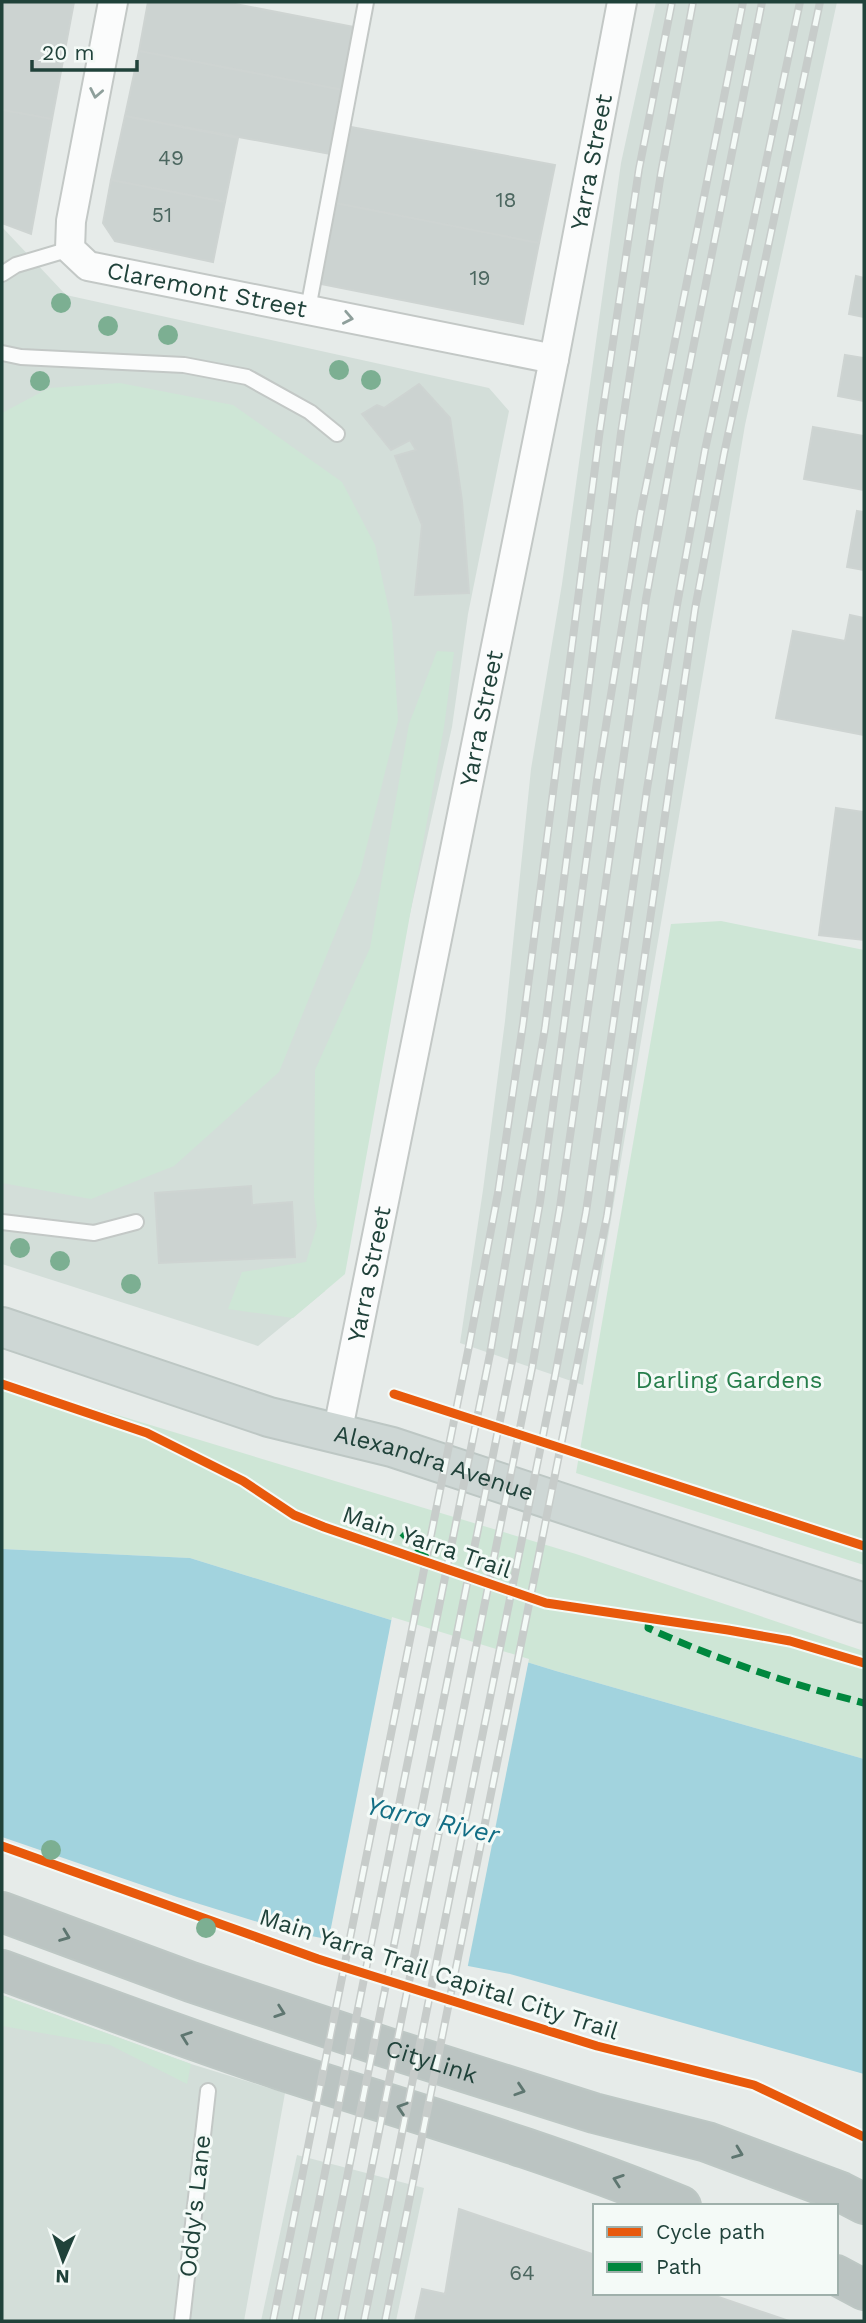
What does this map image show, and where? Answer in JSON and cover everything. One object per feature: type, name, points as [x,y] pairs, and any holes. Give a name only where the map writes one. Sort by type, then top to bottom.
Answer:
[{"type":"highway","name":"CityLink","points":[[2,1912],[191,1982],[385,2048],[594,2113],[707,2142],[841,2192],[864,2204]]},
{"type":"highway","points":[[2,1970],[192,2040],[541,2153],[676,2204]]},
{"type":"highway","points":[[838,2276],[864,2290]]},
{"type":"main road","name":"Alexandra Avenue","points":[[2,1327],[269,1417],[392,1447],[864,1603]]},
{"type":"street","points":[[70,249],[71,221],[113,2]]},
{"type":"street","name":"Yarra Street","points":[[337,1434],[554,359],[622,2]]},
{"type":"street","name":"Claremont Street","points":[[70,249],[88,266],[554,359]]},
{"type":"lane","points":[[308,309],[366,2]]},
{"type":"lane","points":[[2,274],[16,265],[70,249]]},
{"type":"lane","points":[[2,353],[21,357],[184,365],[247,377],[310,411],[337,434]]},
{"type":"lane","points":[[2,1222],[94,1233],[136,1222]]},
{"type":"lane","name":"Oddy's Lane","points":[[182,2321],[208,2091]]},
{"type":"shaded area","points":[[656,2],[837,2],[745,425],[583,1385],[460,1343],[505,1021],[531,769],[562,584],[621,163]]},
{"type":"shaded area","points":[[2,227],[66,295],[489,388],[509,411],[468,614],[452,727],[325,1291],[258,1346],[2,1264]]},
{"type":"shaded area","points":[[2,1995],[191,2064],[285,2093],[244,2321],[2,2321]]},
{"type":"shaded area","points":[[297,2155],[424,2188],[396,2321],[261,2321]]},
{"type":"green space","points":[[120,383],[233,405],[342,482],[375,545],[392,624],[398,720],[360,873],[279,1072],[174,1166],[91,1199],[2,1183],[2,413],[49,388]]},
{"type":"green space","points":[[437,651],[454,652],[444,727],[345,1274],[293,1318],[228,1309],[242,1272],[306,1262],[317,1226],[314,1197],[315,1070],[370,948],[409,724]]},
{"type":"green space","name":"Darling Gardens","points":[[721,921],[864,950],[864,1565],[576,1473],[671,924]]},
{"type":"green space","points":[[2,1377],[81,1404],[576,1554],[864,1651],[864,1759],[556,1671],[190,1558],[2,1549]]},
{"type":"green space","points":[[2,1995],[191,2064],[187,2084],[110,2045],[2,2026]]},
{"type":"water","name":"Yarra River","points":[[2,1549],[190,1558],[556,1671],[864,1759],[864,2074],[510,1974],[290,1932],[177,1897],[2,1837]]},
{"type":"pier","points":[[392,1617],[529,1659],[467,1970],[328,1943]]},
{"type":"building","points":[[2,2],[74,2],[52,119],[2,110]]},
{"type":"building","points":[[148,2],[225,2],[354,27],[343,90],[139,51]]},
{"type":"building","points":[[139,51],[343,90],[331,154],[125,116]]},
{"type":"building","points":[[2,110],[52,119],[31,234],[2,223]]},
{"type":"building","points":[[125,116],[238,138],[225,202],[111,180]]},
{"type":"building","points":[[351,127],[555,165],[539,243],[335,203]]},
{"type":"building","points":[[111,180],[225,202],[213,262],[115,241],[103,223]]},
{"type":"building","points":[[335,203],[539,243],[523,324],[321,284]]},
{"type":"building","points":[[856,276],[864,278],[864,317],[849,314]]},
{"type":"building","points":[[845,355],[864,358],[864,401],[838,396]]},
{"type":"building","points":[[419,384],[450,418],[462,501],[469,593],[415,595],[422,525],[395,456],[416,450],[410,440],[391,450],[362,414],[377,405],[384,408]]},
{"type":"building","points":[[813,427],[864,436],[864,490],[804,479]]},
{"type":"building","points":[[857,511],[864,512],[864,570],[847,567]]},
{"type":"building","points":[[850,615],[864,618],[864,735],[776,718],[793,631],[845,641]]},
{"type":"building","points":[[836,808],[864,812],[864,940],[819,935]]},
{"type":"building","points":[[251,1186],[252,1205],[292,1202],[295,1257],[159,1263],[155,1193]]},
{"type":"building","points":[[459,2209],[593,2254],[593,2295],[713,2295],[789,2321],[415,2321],[422,2289],[445,2294]]},
{"type":"railway","points":[[273,2321],[498,1193],[523,1024],[600,429],[639,169],[672,2]]},
{"type":"railway","points":[[295,2321],[490,1354],[545,1028],[621,433],[661,173],[693,2]]},
{"type":"railway","points":[[318,2321],[512,1361],[540,1202],[597,781],[640,516],[743,2]]},
{"type":"railway","points":[[341,2321],[532,1368],[560,1207],[646,599],[762,2]]},
{"type":"railway","points":[[364,2321],[586,1212],[647,789],[677,605],[705,450],[800,2]]},
{"type":"railway","points":[[385,2321],[607,1216],[695,609],[724,454],[820,2]]},
{"type":"marked path","points":[[402,1533],[427,1558]]},
{"type":"marked path","points":[[649,1619],[648,1628],[701,1651],[809,1688],[864,1703]]},
{"type":"cycle path","name":"Main Yarra Trail","points":[[2,1384],[147,1433],[243,1481],[294,1515],[546,1603],[790,1641],[864,1663]]},
{"type":"cycle path","points":[[394,1394],[864,1546]]},
{"type":"cycle path","name":"Main Yarra Trail Capital City Trail","points":[[2,1846],[318,1959],[597,2046],[754,2085],[864,2137]]}]
